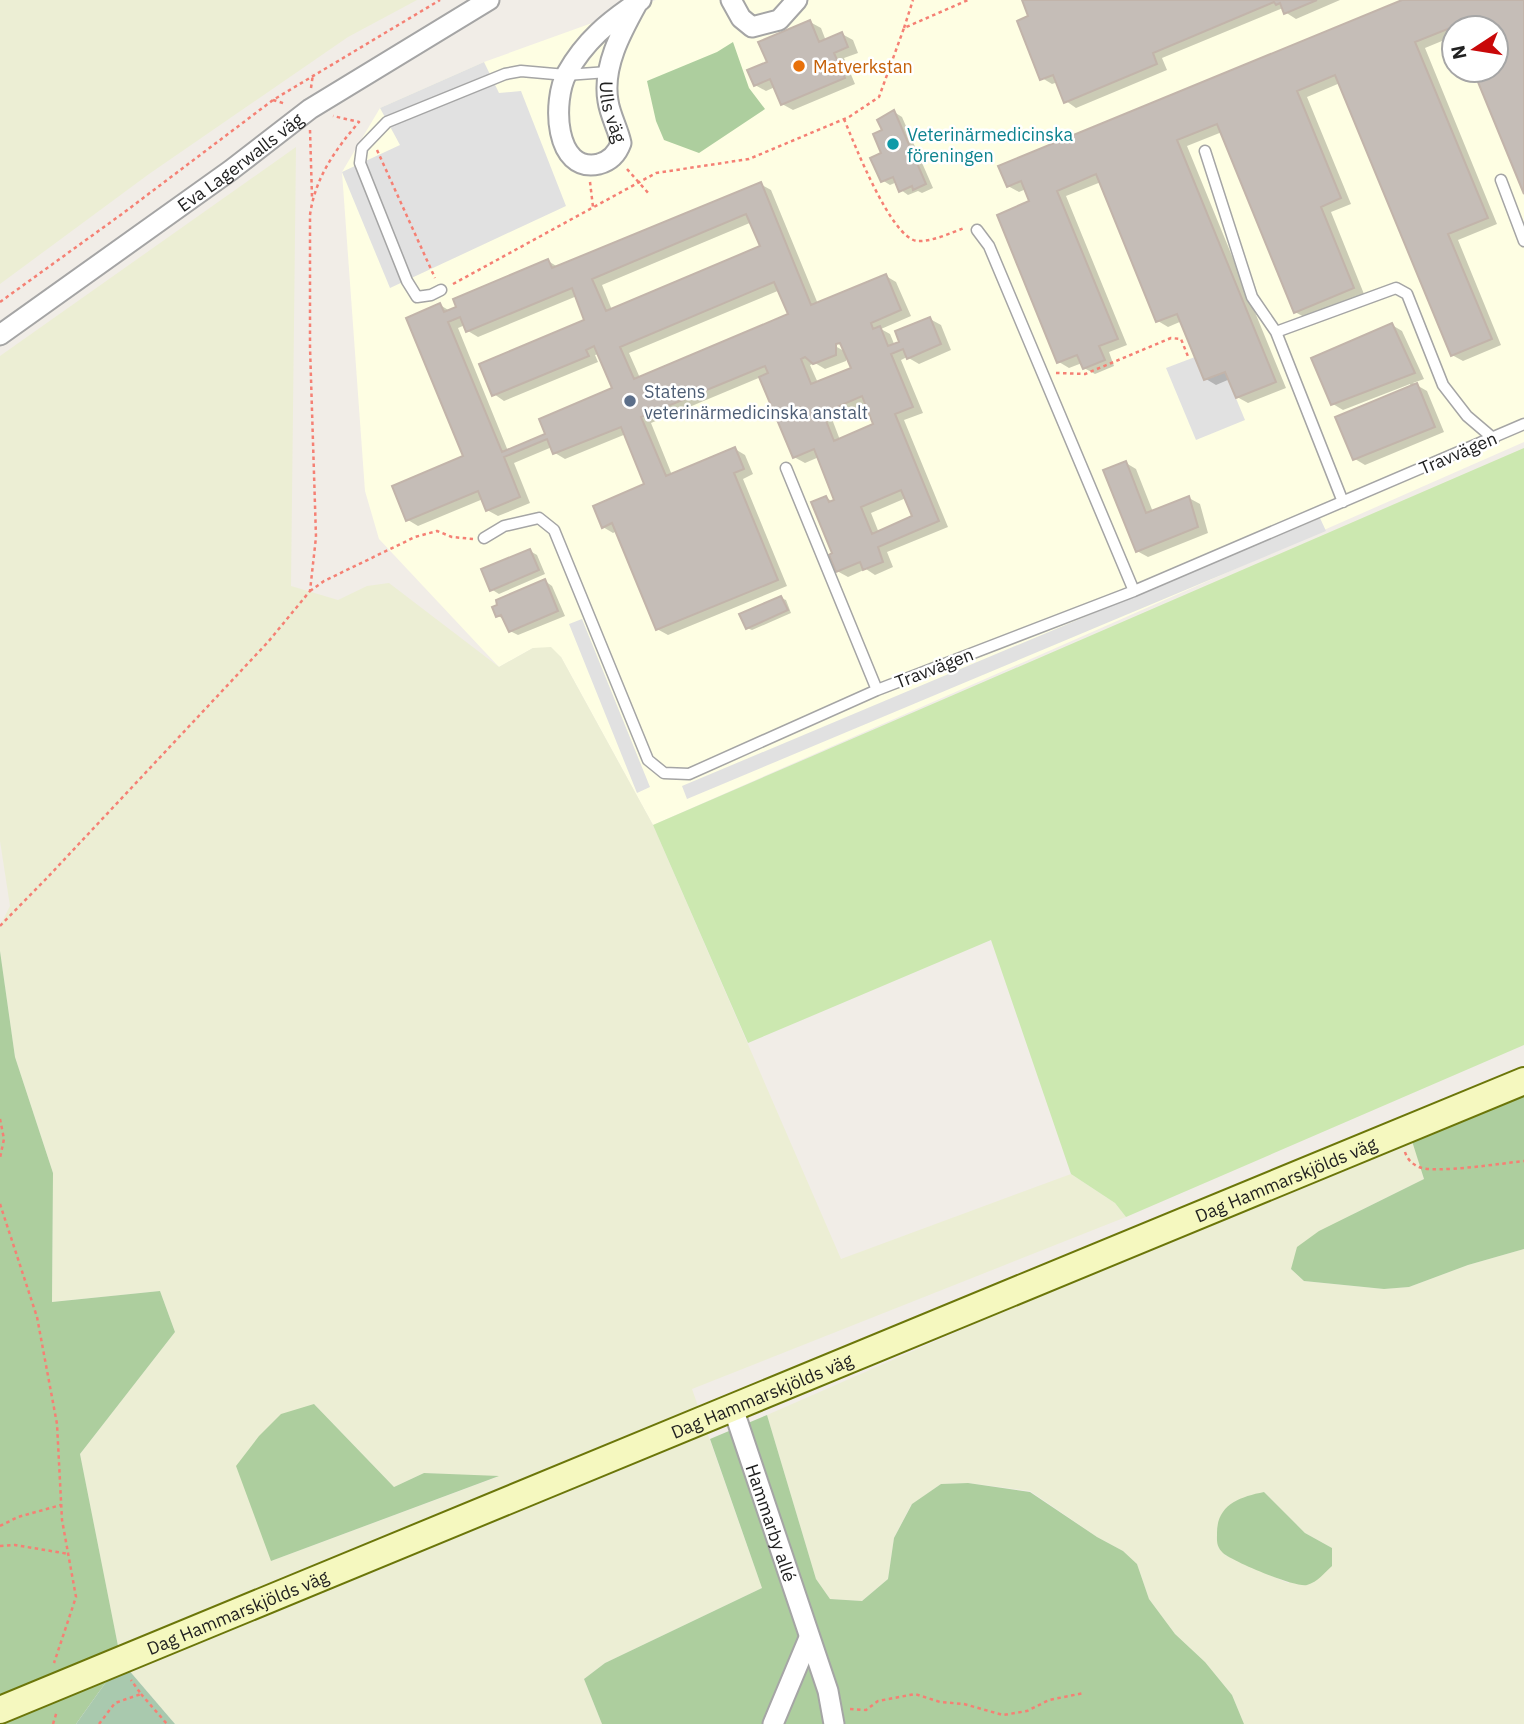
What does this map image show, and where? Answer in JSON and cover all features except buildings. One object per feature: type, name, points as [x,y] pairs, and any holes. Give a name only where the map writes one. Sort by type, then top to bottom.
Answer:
[{"type":"main road","name":"Dag Hammarskjölds väg","points":[[0,1710],[1524,1081]]},
{"type":"street","name":"Eva Lagerwalls väg","points":[[0,335],[231,170],[310,109],[489,0]]},
{"type":"street","points":[[730,0],[741,18],[752,27],[779,20],[797,0]]},
{"type":"street","name":"Ulls väg","points":[[640,1],[618,39],[608,72],[607,101],[621,144],[614,156],[604,163],[588,166],[576,161],[565,147],[560,130],[558,112],[565,75],[594,34],[640,1]]},
{"type":"street","name":"Hammarby allé","points":[[733,1408],[828,1692],[832,1715]]},
{"type":"street","points":[[773,1724],[809,1638]]},
{"type":"lane","points":[[441,290],[417,297],[407,281],[360,163],[362,148],[387,122],[505,74],[521,71],[565,75],[608,72]]},
{"type":"lane","points":[[1205,151],[1252,297],[1276,332],[1343,502]]},
{"type":"lane","points":[[1501,180],[1524,241]]},
{"type":"lane","points":[[978,230],[989,246],[1134,591]]},
{"type":"lane","points":[[1276,332],[1396,288],[1407,294],[1443,384],[1467,416],[1494,439]]},
{"type":"lane","name":"Travvägen","points":[[484,538],[504,526],[538,519],[554,530],[648,760],[664,773],[689,774],[877,690],[1134,591],[1524,424]]},
{"type":"lane","points":[[786,468],[877,690]]},
{"type":"path","points":[[0,302],[273,100],[440,0]]},
{"type":"path","points":[[372,137],[441,290],[656,173],[749,159],[844,119],[879,97],[913,0]]},
{"type":"path","points":[[904,28],[968,0]]},
{"type":"path","points":[[310,591],[316,537],[310,348],[310,109],[313,74]]},
{"type":"path","points":[[273,100],[359,122],[336,149],[312,199]]},
{"type":"path","points":[[844,119],[878,195],[898,229],[908,238],[920,241],[966,228],[978,230]]},
{"type":"path","points":[[614,156],[650,195]]},
{"type":"path","points":[[588,166],[593,206]]},
{"type":"path","points":[[1042,372],[1085,373],[1171,338],[1181,339],[1189,359]]},
{"type":"path","points":[[0,926],[268,642],[310,591],[324,581],[415,537],[437,531],[466,540],[484,538]]},
{"type":"path","points":[[0,1119],[4,1139],[0,1158]]},
{"type":"path","points":[[1398,1132],[1407,1159],[1421,1169],[1524,1161]]},
{"type":"path","points":[[0,1204],[37,1317],[57,1424],[61,1505],[76,1597],[52,1670]]},
{"type":"path","points":[[0,1526],[18,1517],[61,1505]]},
{"type":"path","points":[[0,1546],[15,1545],[69,1554]]},
{"type":"path","points":[[126,1671],[141,1694],[167,1724]]},
{"type":"path","points":[[832,1715],[840,1704],[852,1710],[866,1710],[878,1702],[915,1694],[940,1702],[964,1703],[1003,1715],[1027,1711],[1049,1700],[1084,1692]]},
{"type":"path","points":[[99,1724],[115,1703],[141,1694]]},
{"type":"shaded area","points":[[0,0],[417,0],[348,37],[149,174],[0,284]]},
{"type":"shaded area","points":[[656,0],[1524,0],[1524,442],[653,825],[561,657],[533,648],[499,667],[379,539],[365,491],[342,172],[380,108],[484,62]]},
{"type":"shaded area","points":[[484,62],[499,93],[521,91],[566,206],[390,288],[342,172],[400,145],[380,108]]},
{"type":"shaded area","points":[[296,147],[291,586],[338,600],[367,586],[389,583],[499,667],[533,648],[551,647],[561,657],[653,825],[841,1259],[1071,1174],[1115,1203],[1126,1217],[692,1389],[762,1588],[605,1663],[584,1679],[602,1724],[175,1724],[121,1661],[80,1454],[175,1332],[160,1291],[52,1302],[53,1173],[15,1057],[0,951],[0,926],[10,906],[0,841],[0,356]],"holes":[[[314,1404],[394,1487],[424,1473],[497,1477],[271,1561]]]},
{"type":"shaded area","points":[[1195,357],[1204,380],[1225,372],[1245,420],[1196,440],[1166,368]]},
{"type":"shaded area","points":[[1320,518],[1326,531],[687,799],[682,786]]},
{"type":"shaded area","points":[[582,619],[650,787],[637,793],[569,624]]},
{"type":"shaded area","points":[[1524,1090],[1524,1096],[1477,1111],[1413,1141],[1424,1179],[1353,1214],[1291,1269],[1304,1281],[1384,1289],[1409,1287],[1468,1265],[1524,1249],[1524,1724],[1244,1724],[1232,1695],[1205,1662],[1175,1634],[1149,1599],[1137,1564],[1123,1551],[1097,1537],[1030,1491],[968,1483],[941,1484],[911,1505],[894,1538],[888,1579],[862,1601],[830,1599],[816,1579],[767,1415],[1146,1249]],"holes":[[[1264,1492],[1305,1533],[1332,1548],[1288,1583],[1225,1555]]]},
{"type":"shaded area","points":[[121,1661],[175,1724],[76,1724]]},
{"type":"green space","points":[[733,42],[749,88],[765,109],[699,153],[664,140],[656,121],[647,81],[717,52]]},
{"type":"green space","points":[[1524,448],[1524,1045],[1126,1217],[1115,1203],[1071,1174],[991,940],[748,1043],[653,825]]},
{"type":"green space","points":[[0,951],[15,1057],[53,1173],[52,1302],[160,1291],[175,1332],[80,1454],[121,1661],[76,1724],[0,1724]]},
{"type":"green space","points":[[1524,1096],[1524,1249],[1468,1265],[1409,1287],[1384,1289],[1304,1281],[1291,1269],[1297,1247],[1319,1231],[1424,1179],[1412,1141],[1477,1111]]},
{"type":"green space","points":[[314,1404],[394,1487],[424,1473],[499,1476],[271,1561],[236,1466],[259,1436],[281,1414]]},
{"type":"green space","points":[[767,1415],[816,1579],[830,1599],[862,1601],[888,1579],[894,1538],[912,1504],[941,1484],[968,1483],[1030,1492],[1097,1537],[1123,1551],[1137,1564],[1149,1599],[1175,1634],[1205,1662],[1232,1695],[1244,1724],[602,1724],[584,1679],[605,1663],[762,1588],[710,1439]]},
{"type":"green space","points":[[1264,1492],[1305,1533],[1332,1548],[1332,1566],[1314,1582],[1300,1585],[1278,1578],[1238,1562],[1219,1548],[1218,1523],[1225,1509],[1238,1500]]},
{"type":"place","name":"Matverkstan","points":[[799,66]]},
{"type":"place","name":"Veterinärmedicinska föreningen","points":[[893,144]]},
{"type":"place","name":"Statens veterinärmedicinska anstalt","points":[[630,401]]}]
